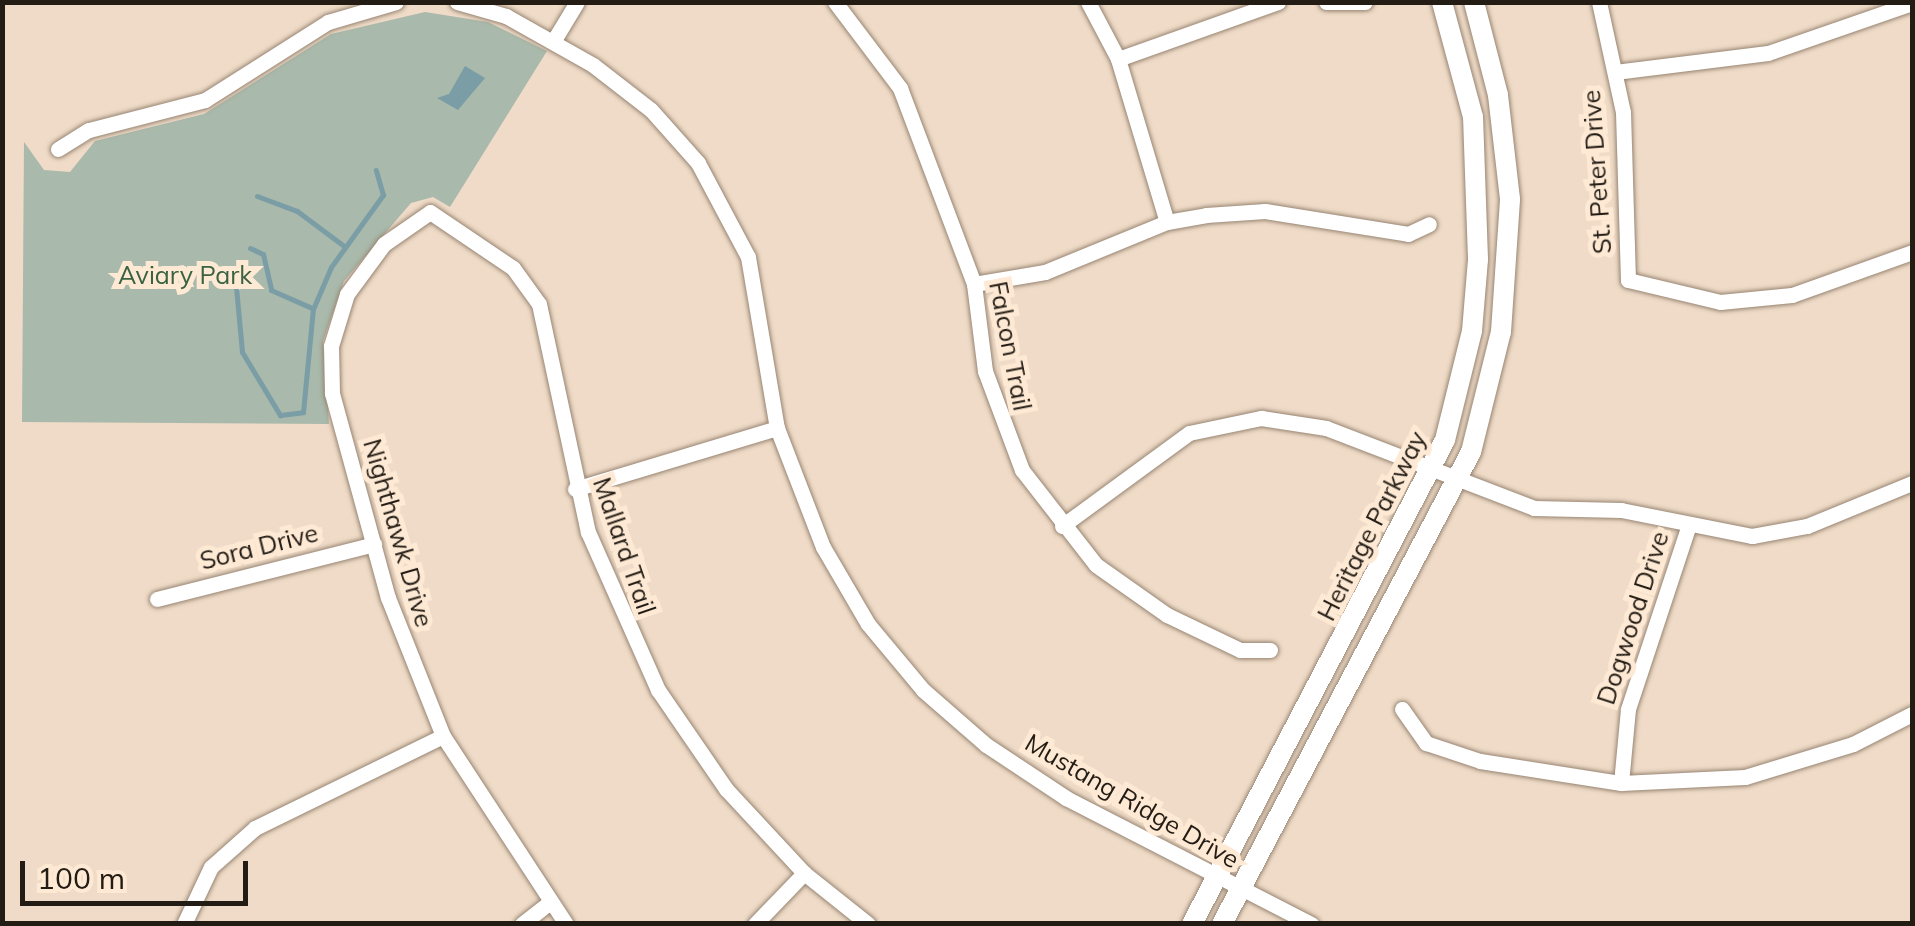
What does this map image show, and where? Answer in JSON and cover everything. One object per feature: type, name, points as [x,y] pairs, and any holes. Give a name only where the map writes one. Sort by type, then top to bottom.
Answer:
[{"type":"main road","name":"Heritage Parkway","points":[[1192,924],[1213,876],[1431,470],[1472,332],[1478,259],[1473,117],[1442,2]]},
{"type":"main road","points":[[1222,924],[1459,482],[1500,332],[1508,266],[1498,95],[1474,2]]},
{"type":"street","points":[[58,149],[89,130],[205,100],[328,22],[396,2]]},
{"type":"street","name":"Mustang Ridge Drive","points":[[457,2],[554,40],[651,110],[718,194],[757,292],[777,428],[823,548],[868,624],[923,690],[986,746],[1066,798],[1239,890],[1312,924]]},
{"type":"street","points":[[554,40],[577,2]]},
{"type":"street","name":"Falcon Trail","points":[[836,2],[900,88],[974,284],[999,424],[1062,526],[1096,565],[1166,615],[1240,650],[1270,650]]},
{"type":"street","points":[[1088,2],[1118,59],[1166,222]]},
{"type":"street","points":[[1118,59],[1278,2]]},
{"type":"street","points":[[1326,2],[1364,2]]},
{"type":"street","name":"St. Peter Drive","points":[[1599,2],[1615,72],[1629,200],[1628,280],[1720,302],[1792,295],[1912,252]]},
{"type":"street","points":[[1615,72],[1768,53],[1912,3]]},
{"type":"street","points":[[974,284],[1045,272],[1166,222],[1265,210],[1408,234],[1429,224]]},
{"type":"street","name":"Mallard Trail","points":[[430,212],[513,268],[539,304],[575,488],[602,574],[658,690],[726,789],[804,873],[868,924]]},
{"type":"street","name":"Nighthawk Drive","points":[[430,212],[384,244],[346,294],[332,346],[332,393],[374,544],[443,736],[548,904],[566,924]]},
{"type":"street","points":[[1062,526],[1189,433],[1261,418],[1326,428],[1534,508],[1621,510],[1688,528],[1752,536],[1808,526],[1912,483]]},
{"type":"street","points":[[575,488],[777,428]]},
{"type":"street","name":"Dogwood Drive","points":[[1621,783],[1628,709],[1688,528]]},
{"type":"street","name":"Sora Drive","points":[[157,599],[374,544]]},
{"type":"street","points":[[1402,709],[1426,743],[1621,783],[1745,777],[1853,744],[1912,714]]},
{"type":"street","points":[[184,924],[212,867],[255,828],[443,736]]},
{"type":"street","points":[[755,924],[804,873]]},
{"type":"street","points":[[522,924],[548,904]]},
{"type":"green space","name":"Aviary Park","points":[[425,12],[488,22],[547,51],[450,207],[433,197],[411,203],[344,281],[323,341],[329,424],[22,422],[24,142],[44,170],[70,172],[95,141],[204,114],[331,34]]},
{"type":"water","points":[[465,66],[485,78],[458,110],[437,98],[449,94]]},
{"type":"waterway","points":[[236,287],[242,352],[280,415],[303,412],[313,309],[331,267],[383,195],[376,170]]},
{"type":"waterway","points":[[257,196],[297,211],[344,246]]},
{"type":"waterway","points":[[250,248],[263,254],[271,290],[312,308]]}]
